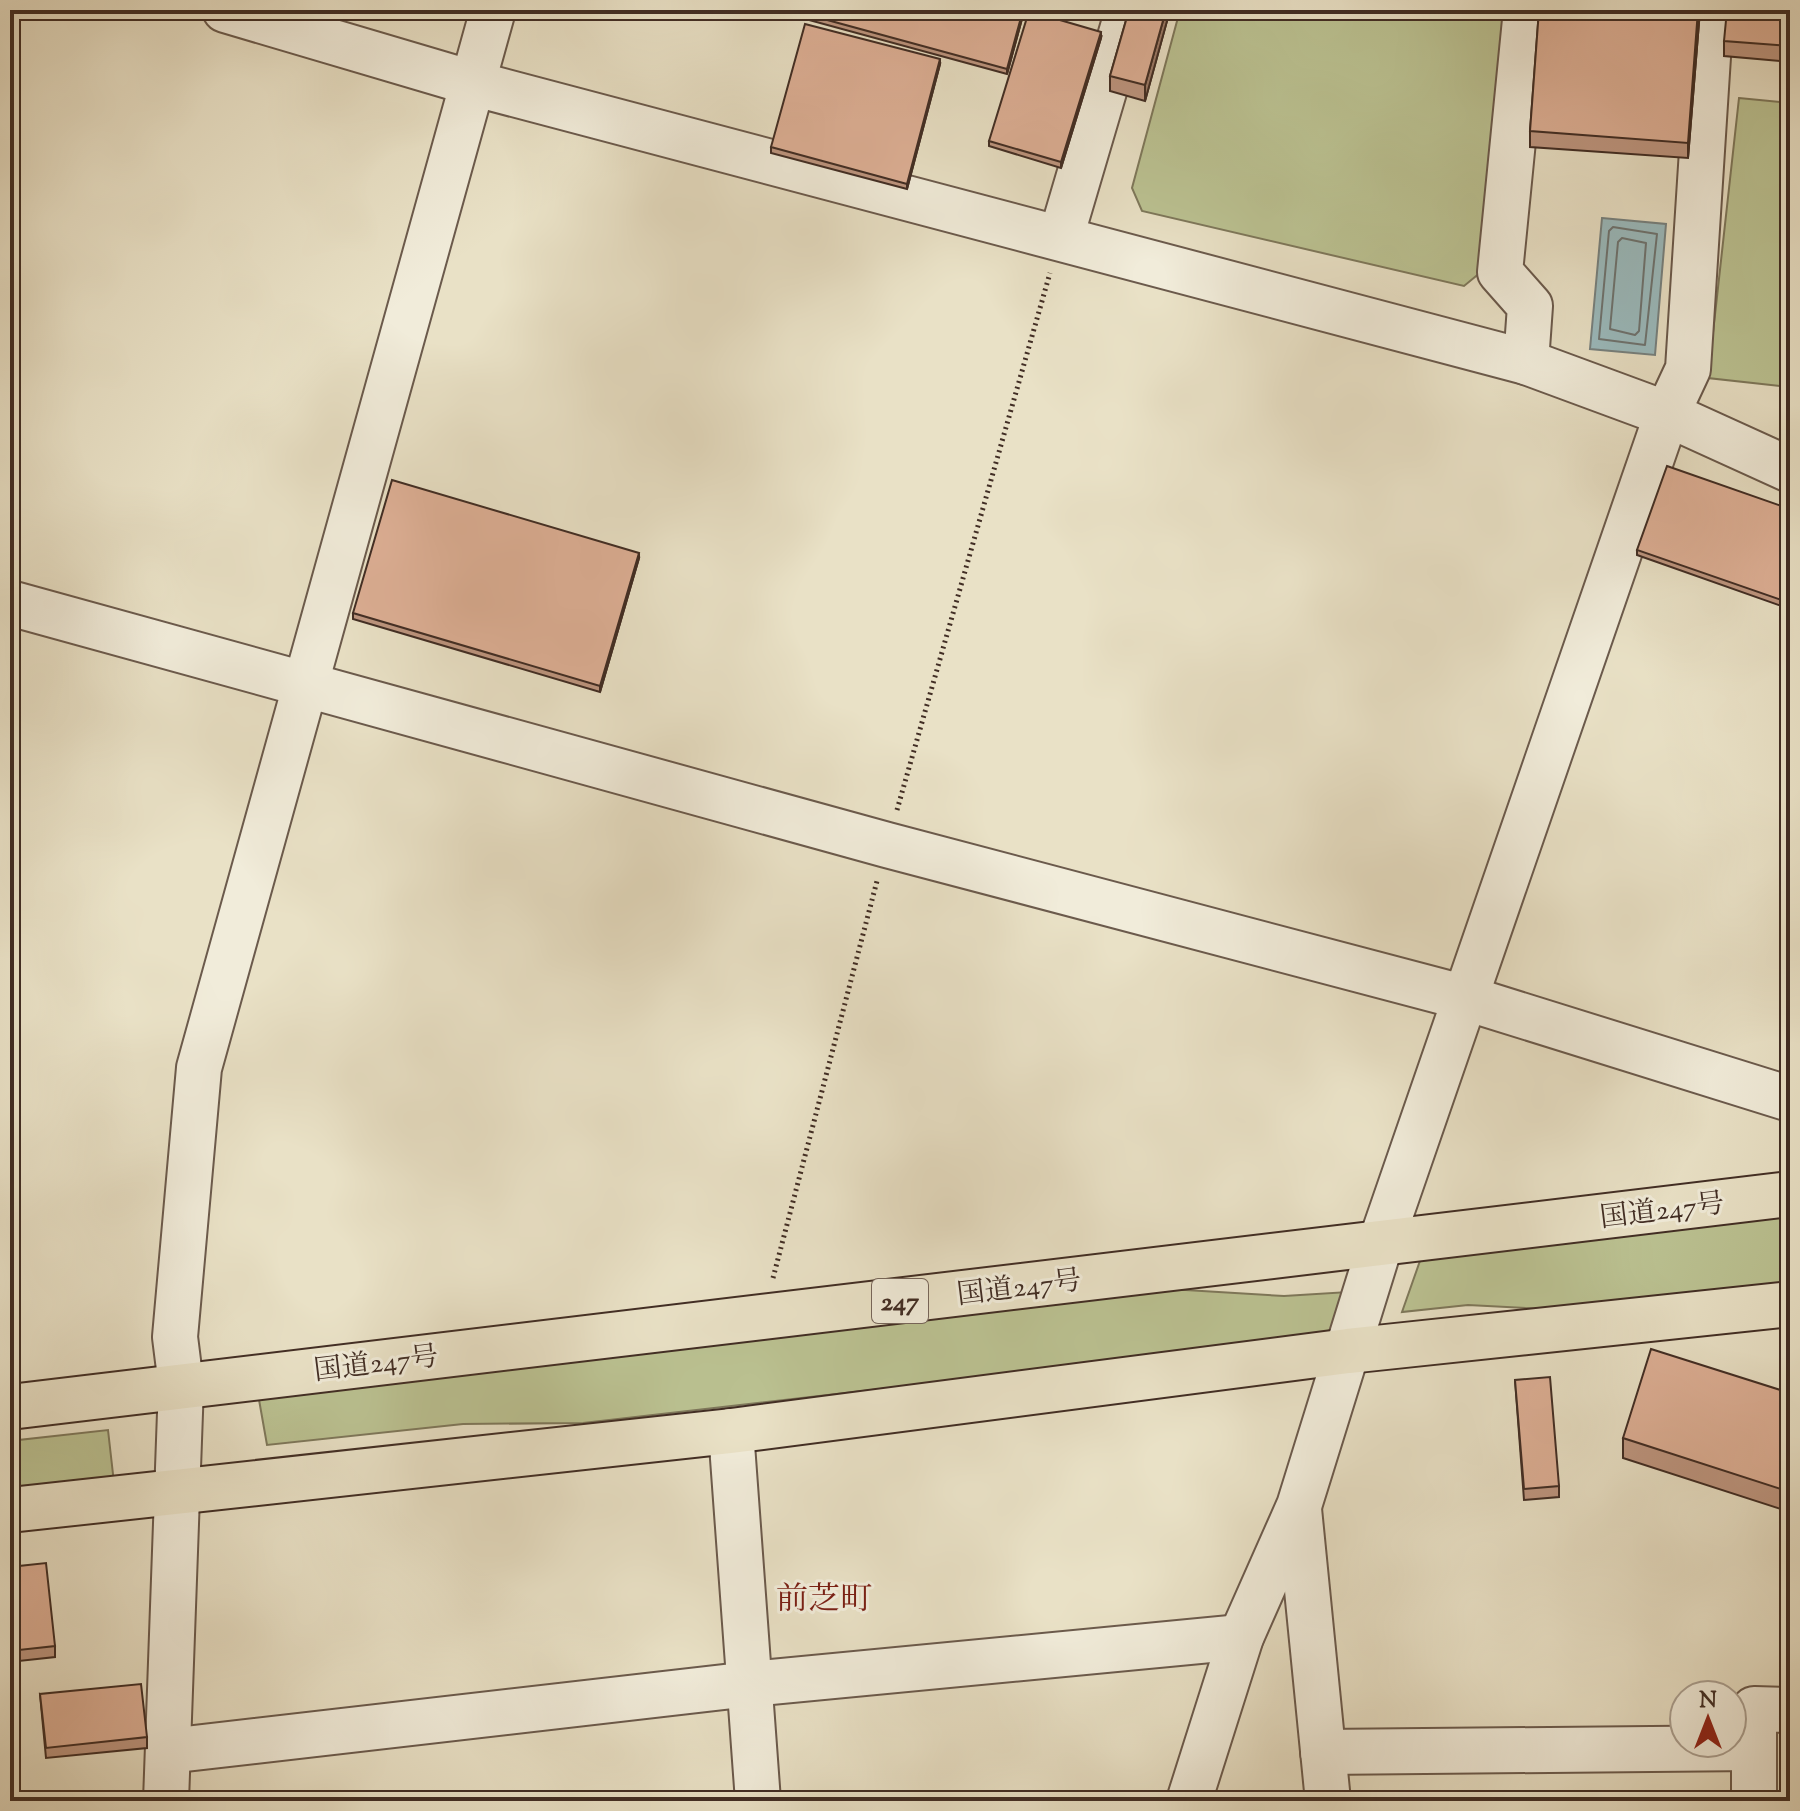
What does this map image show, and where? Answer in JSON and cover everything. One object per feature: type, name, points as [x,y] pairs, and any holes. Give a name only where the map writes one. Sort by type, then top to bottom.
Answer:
[{"type":"highway","name":"国道247号","points":[[10,1407],[1790,1194]]},
{"type":"highway","points":[[10,1510],[731,1431],[1348,1351],[1790,1304]]},
{"type":"street","points":[[225,10],[472,83],[1526,362],[1667,414],[1790,470]]},
{"type":"street","points":[[166,1801],[181,1385],[175,1337],[199,1068],[493,10]]},
{"type":"street","points":[[1061,237],[1128,10]]},
{"type":"street","points":[[1526,10],[1500,272],[1530,306],[1526,362]]},
{"type":"street","points":[[1189,1801],[1241,1637],[1299,1506],[1381,1242],[1667,414],[1688,369],[1711,10]]},
{"type":"street","points":[[10,603],[887,845],[1466,998],[1790,1099]]},
{"type":"street","points":[[731,1431],[758,1801]]},
{"type":"street","points":[[1299,1506],[1328,1801]]},
{"type":"street","points":[[168,1751],[750,1684],[1241,1637]]},
{"type":"street","points":[[1754,1801],[1754,1709],[1788,1710],[1790,1707]]},
{"type":"street","points":[[1323,1752],[1754,1748]]},
{"type":"path","points":[[763,1318],[887,845],[1061,237]]},
{"type":"green space","points":[[1180,10],[1508,10],[1481,272],[1464,286],[1142,211],[1132,188]]},
{"type":"green space","points":[[1739,98],[1790,103],[1790,387],[1708,378]]},
{"type":"green space","points":[[1790,1216],[1790,1285],[1544,1309],[1468,1305],[1402,1312],[1421,1258]]},
{"type":"green space","points":[[1169,1289],[1284,1296],[1348,1292],[1336,1337],[583,1423],[463,1424],[267,1445],[258,1394]]},
{"type":"green space","points":[[108,1430],[114,1483],[10,1492],[10,1441]]},
{"type":"water","points":[[1602,218],[1666,224],[1655,355],[1590,349]]},
{"type":"building","points":[[811,10],[1023,10],[1007,69],[809,15]]},
{"type":"building","points":[[1129,10],[1166,10],[1145,85],[1110,76]]},
{"type":"building","points":[[1539,10],[1698,10],[1688,143],[1530,131]]},
{"type":"building","points":[[1727,10],[1790,10],[1790,46],[1724,41]]},
{"type":"building","points":[[1029,11],[1101,32],[1061,162],[989,141]]},
{"type":"building","points":[[805,24],[940,59],[907,184],[771,147]]},
{"type":"building","points":[[1667,466],[1790,509],[1790,603],[1637,550]]},
{"type":"building","points":[[392,480],[639,553],[600,686],[353,613]]},
{"type":"building","points":[[1786,1346],[1790,1346],[1790,1386]]},
{"type":"building","points":[[1651,1349],[1790,1393],[1790,1492],[1623,1438]]},
{"type":"building","points":[[1550,1377],[1559,1486],[1524,1489],[1515,1380]]},
{"type":"building","points":[[46,1563],[55,1646],[10,1651],[10,1567]]},
{"type":"building","points":[[141,1684],[147,1737],[46,1748],[40,1694]]},
{"type":"district","name":"前芝町","points":[[824,1598]]}]
